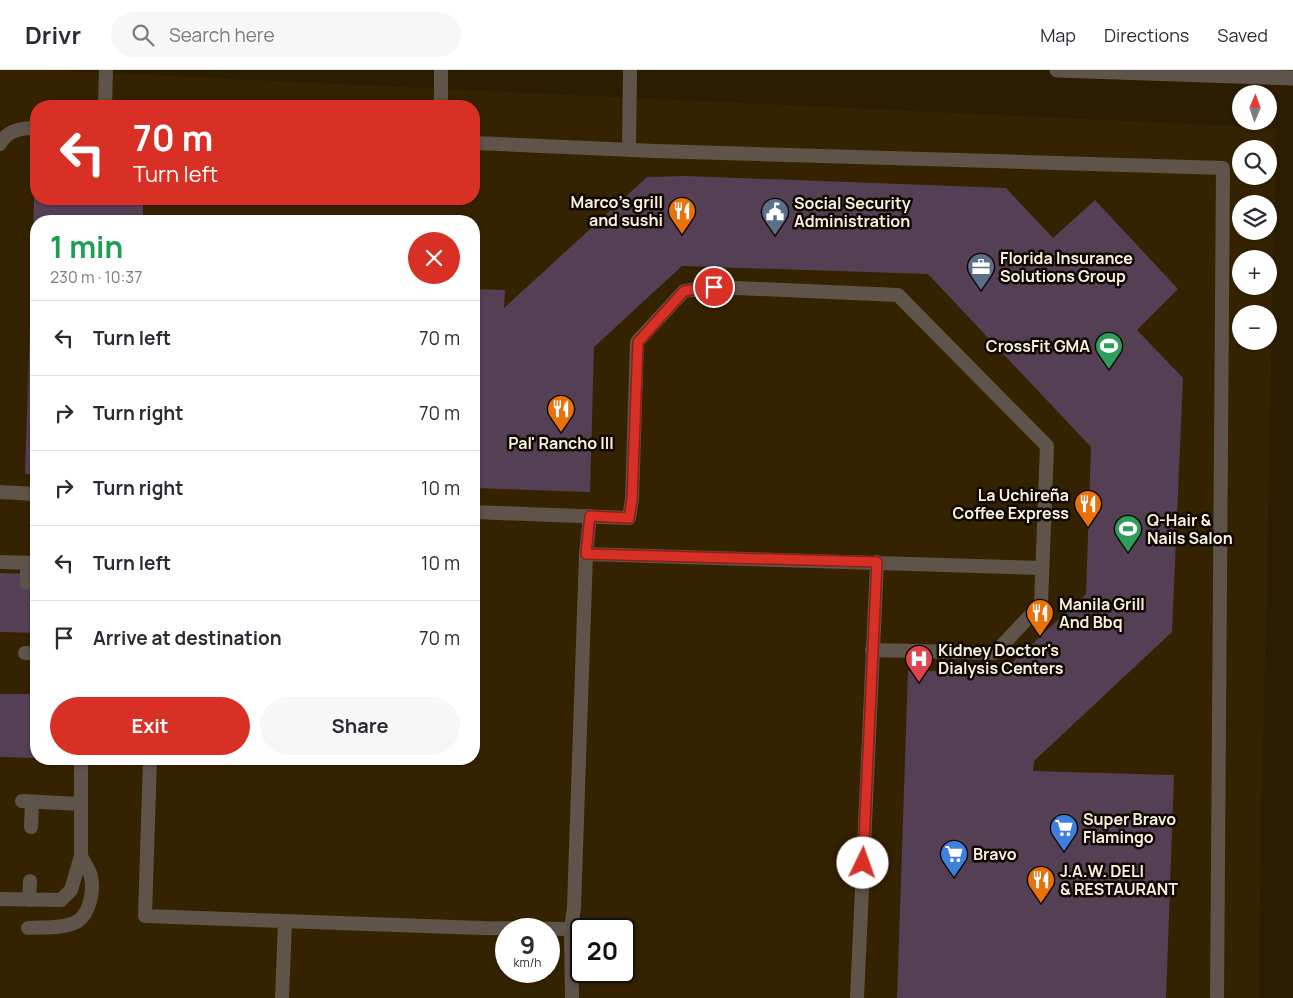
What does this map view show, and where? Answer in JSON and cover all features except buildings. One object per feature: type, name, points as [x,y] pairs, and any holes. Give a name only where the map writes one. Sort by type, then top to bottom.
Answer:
[{"type":"street","points":[[1057,70],[1293,78]]},
{"type":"lane","points":[[105,100],[106,70]]},
{"type":"lane","points":[[441,70],[441,100]]},
{"type":"lane","points":[[629,149],[630,70]]},
{"type":"lane","points":[[0,144],[2,140],[18,128],[30,128]]},
{"type":"lane","points":[[480,143],[1223,168],[1216,998]]},
{"type":"lane","points":[[480,512],[629,518],[632,499],[638,342],[684,291],[714,287],[898,295],[1047,446],[1041,604],[995,653],[872,650]]},
{"type":"lane","points":[[0,492],[30,494]]},
{"type":"lane","points":[[572,918],[574,907],[586,554],[590,516]]},
{"type":"lane","points":[[586,554],[1042,568]]},
{"type":"lane","points":[[0,562],[30,563]]},
{"type":"lane","points":[[857,998],[877,562]]},
{"type":"lane","points":[[27,583],[30,571]]},
{"type":"lane","points":[[0,899],[61,900],[71,890],[81,856],[81,765]]},
{"type":"lane","points":[[150,765],[145,916],[285,922],[570,929]]},
{"type":"lane","points":[[31,827],[27,802],[81,804]]},
{"type":"lane","points":[[28,928],[78,921],[84,914],[91,899],[92,877],[81,856]]},
{"type":"lane","points":[[29,900],[30,881]]},
{"type":"lane","points":[[282,998],[285,922]]},
{"type":"lane","points":[[572,983],[572,998]]},
{"type":"shaded area","points":[[0,70],[41,70],[1232,126],[1232,130],[1276,130],[1276,140],[1232,140],[1232,185],[1275,185],[1275,195],[1232,195],[1232,240],[1274,240],[1273,250],[1232,250],[1232,295],[1273,295],[1272,305],[1232,305],[1232,350],[1271,350],[1258,998],[0,998]]},
{"type":"place","name":"Marco's grill and sushi","points":[[682,235]]},
{"type":"place","name":"Social Security Administration","points":[[775,236]]},
{"type":"place","name":"Florida Insurance Solutions Group","points":[[981,291]]},
{"type":"place","name":"CrossFit GMA","points":[[1109,370]]},
{"type":"place","name":"Pal' Rancho III","points":[[561,433]]},
{"type":"place","name":"La Uchireña Coffee Express","points":[[1088,528]]},
{"type":"place","name":"Q-Hair & Nails Salon","points":[[1128,553]]},
{"type":"place","name":"Manila Grill And Bbq","points":[[1040,637]]},
{"type":"place","name":"Kidney Doctor's Dialysis Centers","points":[[919,683]]},
{"type":"place","name":"Super Bravo Flamingo","points":[[1064,852]]},
{"type":"place","name":"Bravo","points":[[954,878]]},
{"type":"place","name":"J.A.W. DELI & RESTAURANT","points":[[1041,904]]},
{"type":"route","points":[[714,287],[684,291],[638,342],[632,499],[629,518],[590,516],[586,554],[877,562],[863,863]]}]
